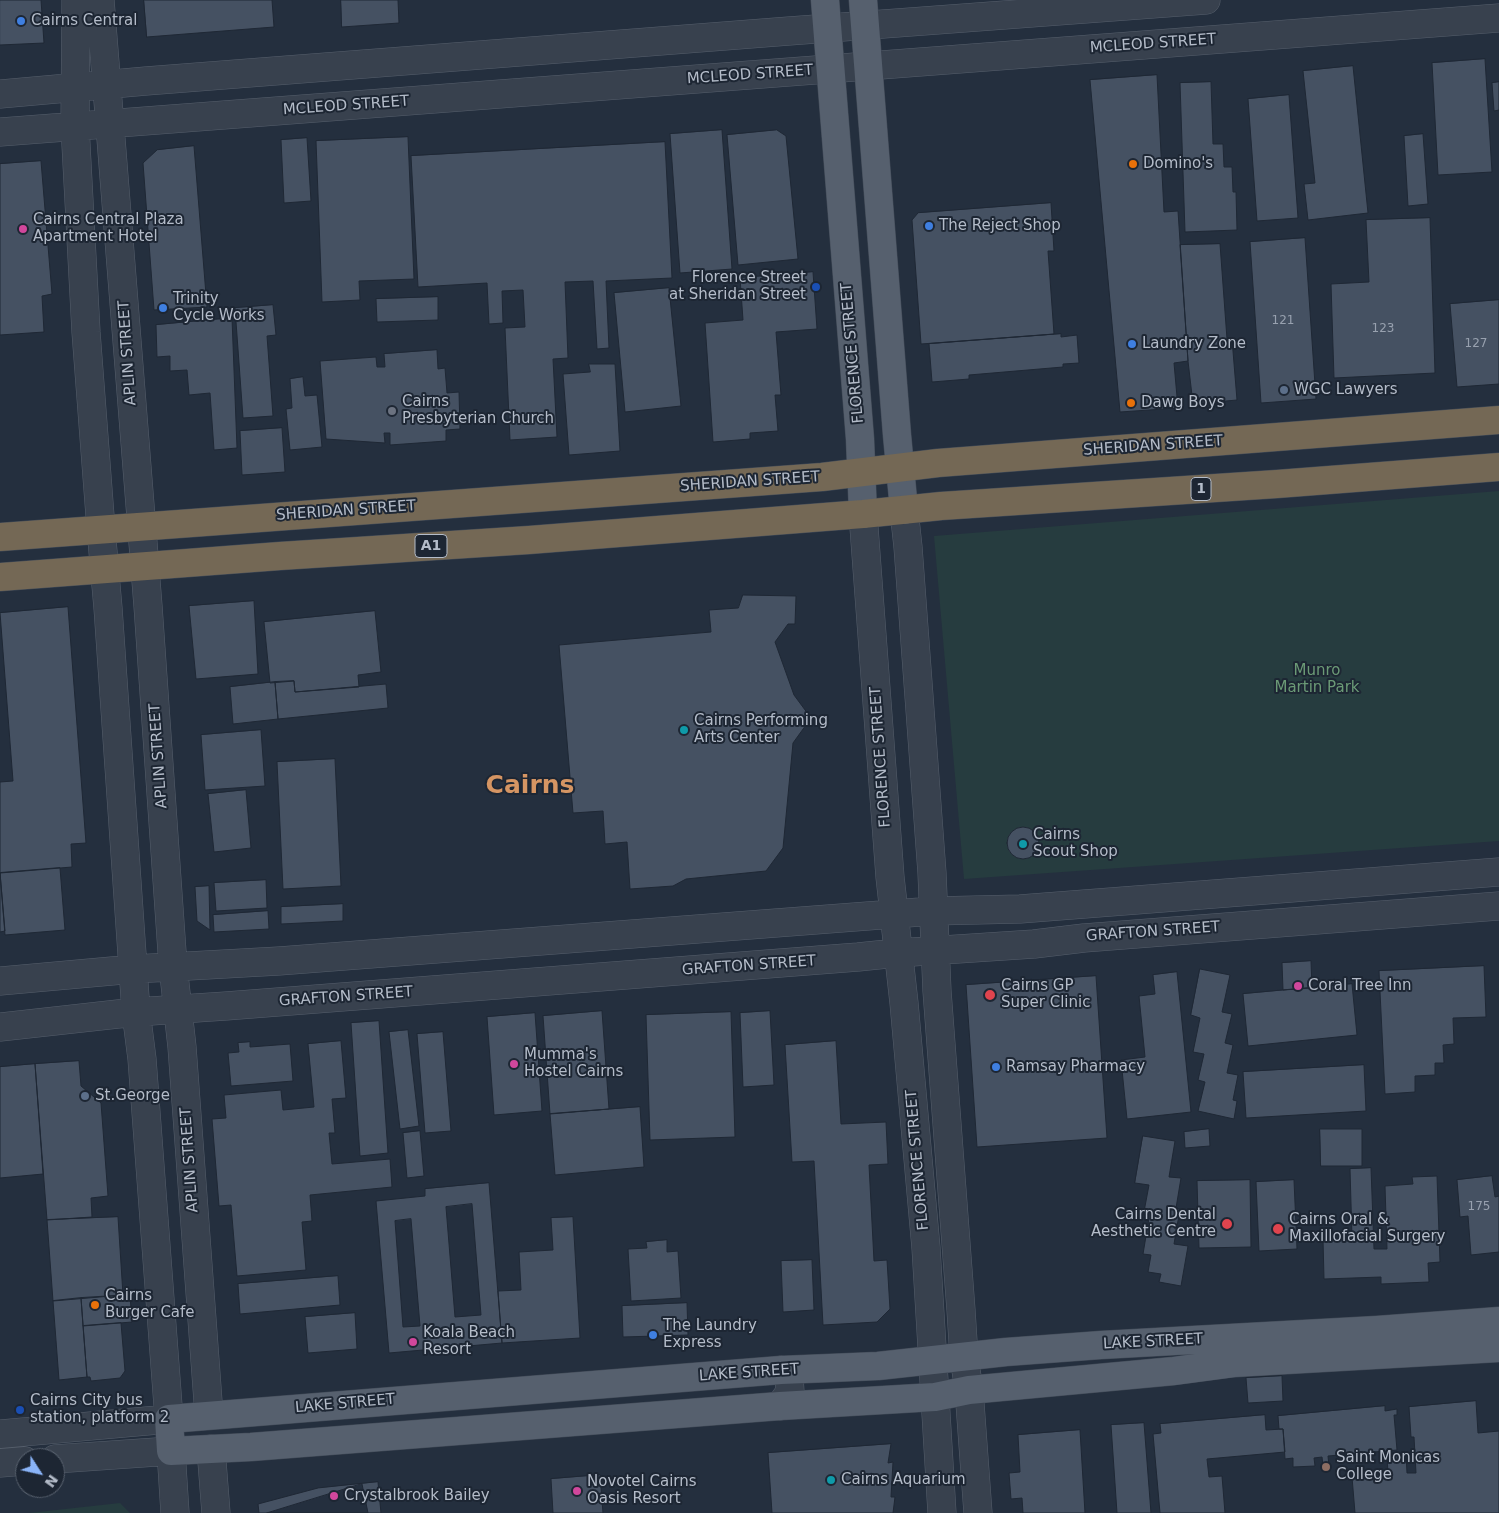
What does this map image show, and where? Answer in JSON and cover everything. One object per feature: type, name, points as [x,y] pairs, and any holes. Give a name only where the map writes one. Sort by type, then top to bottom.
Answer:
[{"type":"highway","name":"SHERIDAN STREET","points":[[0,537],[861,473],[938,462],[1499,420]]},
{"type":"highway","name":"1","points":[[863,514],[1499,467]]},
{"type":"highway","points":[[624,490],[633,502],[633,517],[626,532]]},
{"type":"highway","name":"A1","points":[[0,576],[105,570],[863,514]]},
{"type":"highway","points":[[279,516],[265,529],[267,550],[280,556]]},
{"type":"highway","points":[[0,542],[4,546],[7,564],[0,576]]},
{"type":"main road","name":"FLORENCE STREET","points":[[825,0],[860,439],[863,514]]},
{"type":"main road","name":"FLORENCE STREET","points":[[864,13],[899,468],[904,510]]},
{"type":"main road","name":"LAKE STREET","points":[[169,1419],[781,1370],[878,1366],[1091,1346],[1377,1330],[1499,1321]]},
{"type":"main road","name":"LAKE STREET","points":[[171,1451],[780,1406],[935,1397],[969,1390],[1174,1371],[1234,1363],[1499,1348]]},
{"type":"main road","points":[[310,1407],[303,1420],[304,1432],[312,1442]]},
{"type":"main road","name":"APLIN STREET","points":[[209,1415],[211,1449]]},
{"type":"main road","points":[[169,1419],[171,1451]]},
{"type":"street","points":[[76,0],[75,126],[86,332],[136,1012],[142,1059],[169,1419]]},
{"type":"street","name":"APLIN STREET","points":[[100,0],[150,625],[209,1415]]},
{"type":"street","points":[[0,94],[827,28],[864,13],[1206,0]]},
{"type":"street","name":"MCLEOD STREET","points":[[0,132],[1499,18]]},
{"type":"street","name":"FLORENCE STREET","points":[[904,510],[964,1357],[969,1390],[978,1513]]},
{"type":"street","name":"FLORENCE STREET","points":[[863,514],[893,915],[904,1002],[926,1248],[942,1513]]},
{"type":"street","points":[[0,981],[134,968],[279,961],[933,911],[1020,908],[1499,872]]},
{"type":"street","name":"GRAFTON STREET","points":[[0,1027],[179,1008],[1024,945],[1084,938],[1499,906]]},
{"type":"street","points":[[1020,908],[1013,921],[1016,935],[1024,945]]},
{"type":"street","points":[[740,966],[756,957],[754,940],[742,927]]},
{"type":"street","points":[[279,961],[272,977],[273,996],[284,1001]]},
{"type":"street","points":[[780,1406],[790,1392],[789,1376],[781,1370]]},
{"type":"street","name":"LAKE STREET","points":[[0,1434],[169,1419]]},
{"type":"street","name":"APLIN STREET","points":[[211,1449],[216,1513]]},
{"type":"street","points":[[171,1451],[176,1513]]},
{"type":"street","name":"LAKE STREET","points":[[65,1458],[171,1451]]},
{"type":"street","points":[[0,1463],[15,1462]]},
{"type":"green space","name":"Munro Martin Park","points":[[1499,491],[1499,841],[964,879],[934,536]]},
{"type":"green space","points":[[120,1503],[130,1513],[29,1513]]},
{"type":"building","name":"Cairns Central","points":[[0,0],[41,0],[44,43],[0,45]]},
{"type":"building","points":[[144,0],[272,0],[274,27],[147,37]]},
{"type":"building","points":[[341,0],[398,0],[399,23],[342,27]]},
{"type":"building","points":[[1485,59],[1492,172],[1438,175],[1432,63]]},
{"type":"building","points":[[1353,66],[1368,213],[1308,220],[1304,184],[1315,183],[1303,71]]},
{"type":"building","points":[[1157,75],[1164,212],[1178,211],[1188,361],[1174,363],[1178,408],[1120,412],[1090,80]]},
{"type":"building","points":[[1211,82],[1213,144],[1223,144],[1224,167],[1232,167],[1233,192],[1236,192],[1237,230],[1185,232],[1180,83]]},
{"type":"building","points":[[1499,82],[1499,110],[1494,111],[1492,83]]},
{"type":"building","points":[[1289,95],[1298,218],[1257,221],[1248,99]]},
{"type":"building","points":[[722,130],[732,269],[680,273],[670,134]]},
{"type":"building","points":[[777,130],[786,136],[798,259],[738,265],[727,135]]},
{"type":"building","points":[[1423,134],[1428,204],[1408,206],[1404,136]]},
{"type":"building","points":[[408,137],[414,279],[359,281],[360,300],[322,302],[316,141]]},
{"type":"building","points":[[307,138],[311,201],[284,203],[281,140]]},
{"type":"building","points":[[665,142],[672,278],[606,281],[609,348],[597,349],[593,281],[565,282],[568,358],[553,359],[557,437],[510,440],[505,328],[525,327],[523,290],[502,291],[503,323],[489,324],[487,283],[418,287],[411,156]]},
{"type":"building","points":[[194,146],[207,307],[154,310],[143,163],[157,150]]},
{"type":"building","name":"Cairns Central Plaza Apartment Hotel","points":[[41,161],[52,294],[42,296],[44,332],[0,335],[0,164]]},
{"type":"building","points":[[1051,203],[1054,251],[1048,251],[1054,334],[921,344],[912,220],[918,213]]},
{"type":"building","points":[[1430,218],[1435,373],[1334,378],[1331,284],[1369,282],[1366,220]]},
{"type":"building","points":[[1305,238],[1316,399],[1261,403],[1250,242]]},
{"type":"building","points":[[1220,244],[1227,339],[1232,339],[1237,400],[1193,404],[1180,245]]},
{"type":"building","points":[[813,272],[817,329],[776,332],[781,395],[775,395],[778,431],[750,433],[750,439],[713,442],[705,323],[743,320],[740,278]]},
{"type":"building","points":[[669,288],[681,406],[625,412],[614,293]]},
{"type":"building","points":[[438,297],[438,320],[377,322],[376,299]]},
{"type":"building","points":[[1499,300],[1499,384],[1457,387],[1450,304]]},
{"type":"building","points":[[273,305],[276,335],[267,336],[273,416],[243,418],[235,308]]},
{"type":"building","points":[[232,318],[237,448],[214,450],[210,393],[189,395],[187,370],[170,371],[170,356],[157,357],[156,325]]},
{"type":"building","points":[[1061,334],[1061,337],[1077,335],[1079,363],[1063,364],[1063,367],[969,375],[969,379],[932,382],[929,344]]},
{"type":"building","name":"Cairns Presbyterian Church","points":[[437,350],[438,369],[445,368],[447,393],[459,392],[460,429],[446,430],[446,441],[390,445],[390,433],[384,433],[385,443],[326,439],[320,361],[376,357],[377,367],[385,367],[384,354]]},
{"type":"building","points":[[589,364],[615,364],[620,451],[569,455],[563,374],[590,372]]},
{"type":"building","points":[[303,377],[305,396],[317,395],[322,447],[290,450],[286,409],[292,408],[290,379]]},
{"type":"building","points":[[282,428],[285,472],[242,475],[240,431]]},
{"type":"building","name":"Cairns Performing Arts Center","points":[[743,595],[796,596],[795,624],[788,624],[775,642],[794,695],[811,718],[793,743],[783,848],[766,871],[686,879],[673,886],[630,889],[627,842],[605,844],[603,811],[573,813],[559,645],[711,632],[709,610],[738,608]]},
{"type":"building","points":[[254,601],[258,674],[196,679],[189,606]]},
{"type":"building","points":[[68,607],[86,843],[71,844],[72,867],[0,873],[0,782],[13,781],[0,613]]},
{"type":"building","points":[[375,611],[381,672],[358,675],[359,687],[295,692],[294,681],[270,683],[264,622]]},
{"type":"building","points":[[294,681],[295,692],[386,684],[388,708],[278,719],[275,682]]},
{"type":"building","points":[[275,682],[278,719],[233,724],[230,687]]},
{"type":"building","points":[[261,730],[265,786],[205,790],[201,735]]},
{"type":"building","points":[[335,759],[341,886],[283,889],[277,762]]},
{"type":"building","points":[[246,790],[251,848],[214,852],[208,794]]},
{"type":"building","name":"Cairns Scout Shop","points":[[1023,827],[1029,828],[1034,832],[1038,837],[1038,849],[1034,854],[1029,858],[1023,859],[1017,858],[1012,854],[1008,849],[1007,843],[1008,837],[1012,832],[1017,828]]},
{"type":"building","points":[[60,868],[65,930],[5,935],[0,873]]},
{"type":"building","points":[[0,873],[5,931],[0,932]]},
{"type":"building","points":[[266,880],[267,908],[216,911],[214,883]]},
{"type":"building","points":[[209,886],[210,930],[197,921],[195,887]]},
{"type":"building","points":[[343,904],[343,921],[281,924],[281,907]]},
{"type":"building","points":[[268,911],[269,929],[214,932],[213,915]]},
{"type":"building","points":[[1311,961],[1312,988],[1283,990],[1282,963]]},
{"type":"building","points":[[1484,966],[1486,1017],[1453,1018],[1454,1044],[1443,1045],[1444,1063],[1435,1063],[1435,1075],[1415,1076],[1415,1092],[1385,1094],[1379,971]]},
{"type":"building","points":[[1200,969],[1230,975],[1222,1012],[1232,1014],[1225,1043],[1233,1045],[1227,1073],[1238,1075],[1233,1100],[1237,1101],[1234,1119],[1198,1111],[1205,1082],[1198,1080],[1204,1054],[1193,1052],[1200,1018],[1191,1015]]},
{"type":"building","points":[[1177,972],[1191,1112],[1127,1119],[1121,1060],[1145,1057],[1139,996],[1155,994],[1153,975]]},
{"type":"building","points":[[1096,976],[1107,1138],[977,1147],[966,985]]},
{"type":"building","points":[[1352,984],[1357,1035],[1248,1046],[1243,994]]},
{"type":"building","points":[[602,1011],[609,1109],[550,1114],[543,1016]]},
{"type":"building","points":[[770,1011],[774,1085],[743,1087],[740,1013]]},
{"type":"building","points":[[731,1012],[735,1137],[650,1140],[646,1015]]},
{"type":"building","name":"Mumma's Hostel Cairns","points":[[535,1013],[542,1111],[494,1115],[487,1017]]},
{"type":"building","points":[[379,1021],[388,1153],[360,1156],[351,1023]]},
{"type":"building","points":[[408,1030],[419,1126],[400,1129],[389,1032]]},
{"type":"building","points":[[443,1032],[451,1131],[425,1133],[417,1034]]},
{"type":"building","points":[[341,1041],[346,1098],[332,1099],[335,1133],[329,1133],[332,1164],[390,1159],[392,1187],[310,1195],[312,1221],[302,1222],[306,1270],[237,1276],[231,1205],[219,1206],[212,1119],[226,1118],[224,1095],[281,1090],[283,1110],[314,1107],[308,1044]]},
{"type":"building","points":[[836,1041],[841,1124],[886,1122],[888,1164],[869,1165],[874,1261],[887,1260],[890,1309],[877,1322],[823,1325],[814,1161],[792,1162],[785,1045]]},
{"type":"building","points":[[250,1042],[250,1047],[290,1044],[293,1081],[231,1086],[228,1053],[239,1052],[238,1043]]},
{"type":"building","points":[[79,1061],[81,1086],[101,1103],[108,1196],[91,1198],[92,1217],[47,1220],[35,1064]]},
{"type":"building","points":[[35,1064],[43,1174],[0,1178],[0,1067]]},
{"type":"building","points":[[1364,1065],[1366,1111],[1246,1118],[1243,1072]]},
{"type":"building","points":[[640,1107],[644,1167],[555,1175],[550,1114]]},
{"type":"building","points":[[1209,1129],[1210,1146],[1185,1148],[1184,1132]]},
{"type":"building","points":[[1320,1129],[1362,1129],[1362,1166],[1321,1166]]},
{"type":"building","points":[[420,1131],[424,1176],[407,1178],[403,1133]]},
{"type":"building","points":[[1143,1136],[1175,1141],[1169,1177],[1181,1178],[1176,1208],[1180,1209],[1174,1244],[1188,1246],[1181,1286],[1159,1282],[1161,1274],[1148,1272],[1151,1255],[1143,1254],[1149,1218],[1143,1217],[1149,1185],[1135,1183]]},
{"type":"building","points":[[1371,1168],[1374,1249],[1387,1249],[1385,1186],[1413,1184],[1412,1177],[1437,1176],[1440,1262],[1428,1263],[1429,1282],[1381,1284],[1381,1277],[1324,1279],[1323,1239],[1352,1238],[1350,1169]]},
{"type":"building","points":[[1492,1176],[1495,1197],[1499,1196],[1499,1252],[1471,1255],[1468,1216],[1460,1217],[1457,1180]]},
{"type":"building","points":[[1250,1180],[1251,1247],[1199,1248],[1197,1181]]},
{"type":"building","points":[[1294,1180],[1297,1249],[1259,1251],[1256,1182]]},
{"type":"building","points":[[489,1183],[502,1343],[389,1353],[376,1201],[425,1196],[425,1189]],"holes":[[[472,1204],[481,1315],[455,1317],[446,1207]],[[411,1219],[420,1326],[403,1327],[395,1221]]]},
{"type":"building","points":[[118,1217],[123,1295],[53,1301],[47,1220]]},
{"type":"building","points":[[573,1217],[580,1338],[502,1343],[498,1291],[521,1290],[519,1252],[553,1250],[551,1218]]},
{"type":"building","points":[[667,1240],[667,1252],[678,1251],[681,1298],[631,1301],[628,1249],[647,1248],[646,1242]]},
{"type":"building","points":[[812,1260],[814,1310],[783,1312],[781,1261]]},
{"type":"building","points":[[338,1276],[340,1305],[240,1314],[238,1284]]},
{"type":"building","points":[[130,1295],[132,1322],[83,1326],[81,1298]]},
{"type":"building","points":[[81,1298],[87,1377],[59,1380],[53,1301]]},
{"type":"building","points":[[687,1303],[688,1335],[623,1337],[622,1306]]},
{"type":"building","points":[[355,1313],[357,1349],[308,1353],[305,1317]]},
{"type":"building","points":[[121,1323],[125,1371],[120,1378],[91,1381],[90,1377],[87,1377],[83,1326]]},
{"type":"building","points":[[1282,1376],[1283,1401],[1248,1403],[1246,1378]]},
{"type":"building","points":[[1476,1401],[1478,1433],[1499,1431],[1499,1513],[1355,1513],[1352,1477],[1388,1474],[1387,1456],[1406,1454],[1407,1473],[1416,1473],[1414,1437],[1411,1437],[1409,1407]]},
{"type":"building","points":[[1385,1406],[1385,1411],[1397,1409],[1397,1415],[1394,1415],[1397,1450],[1328,1456],[1329,1466],[1323,1466],[1322,1457],[1314,1458],[1315,1466],[1293,1467],[1293,1458],[1285,1459],[1283,1429],[1279,1429],[1278,1416]]},
{"type":"building","points":[[1265,1415],[1266,1430],[1283,1429],[1285,1452],[1207,1459],[1209,1477],[1222,1476],[1225,1513],[1160,1513],[1153,1434],[1161,1433],[1160,1424]]},
{"type":"building","points":[[1144,1423],[1151,1513],[1117,1513],[1111,1425]]},
{"type":"building","points":[[1080,1430],[1085,1513],[1023,1513],[1022,1498],[1011,1499],[1009,1473],[1020,1472],[1018,1435]]},
{"type":"building","name":"Cairns Aquarium","points":[[891,1444],[888,1463],[893,1462],[891,1497],[895,1497],[893,1513],[772,1513],[768,1453]]},
{"type":"building","points":[[600,1475],[603,1513],[553,1513],[551,1479]]},
{"type":"building","name":"Crystalbrook Bailey","points":[[378,1482],[381,1513],[259,1513],[258,1504],[318,1488]]},
{"type":"building","points":[[362,1484],[368,1513],[267,1513]]},
{"type":"place","name":"Cairns Central","points":[[21,21]]},
{"type":"place","name":"Domino's","points":[[1133,164]]},
{"type":"place","name":"The Reject Shop","points":[[929,226]]},
{"type":"place","name":"Cairns Central Plaza Apartment Hotel","points":[[23,229]]},
{"type":"place","name":"Florence Street at Sheridan Street","points":[[816,287]]},
{"type":"place","name":"Trinity Cycle Works","points":[[163,308]]},
{"type":"place","name":"Laundry Zone","points":[[1132,344]]},
{"type":"place","name":"WGC Lawyers","points":[[1284,390]]},
{"type":"place","name":"Dawg Boys","points":[[1131,403]]},
{"type":"place","name":"Cairns Presbyterian Church","points":[[392,411]]},
{"type":"place","name":"Cairns Performing Arts Center","points":[[684,730]]},
{"type":"place","name":"Cairns Scout Shop","points":[[1023,844]]},
{"type":"place","name":"Coral Tree Inn","points":[[1298,986]]},
{"type":"place","name":"Cairns GP Super Clinic","points":[[990,995]]},
{"type":"place","name":"Mumma's Hostel Cairns","points":[[514,1064]]},
{"type":"place","name":"Ramsay Pharmacy","points":[[996,1067]]},
{"type":"place","name":"St.George","points":[[85,1096]]},
{"type":"place","name":"Cairns Dental Aesthetic Centre","points":[[1227,1224]]},
{"type":"place","name":"Cairns Oral & Maxillofacial Surgery","points":[[1278,1229]]},
{"type":"place","name":"Cairns Burger Cafe","points":[[95,1305]]},
{"type":"place","name":"The Laundry Express","points":[[653,1335]]},
{"type":"place","name":"Koala Beach Resort","points":[[413,1342]]},
{"type":"place","name":"Cairns City bus station, platform 2","points":[[20,1410]]},
{"type":"place","name":"Saint Monicas College","points":[[1326,1467]]},
{"type":"place","name":"Cairns Aquarium","points":[[831,1480]]},
{"type":"place","name":"Novotel Cairns Oasis Resort","points":[[577,1491]]},
{"type":"place","name":"Crystalbrook Bailey","points":[[334,1496]]},
{"type":"district","name":"Cairns","points":[[530,786]]}]
